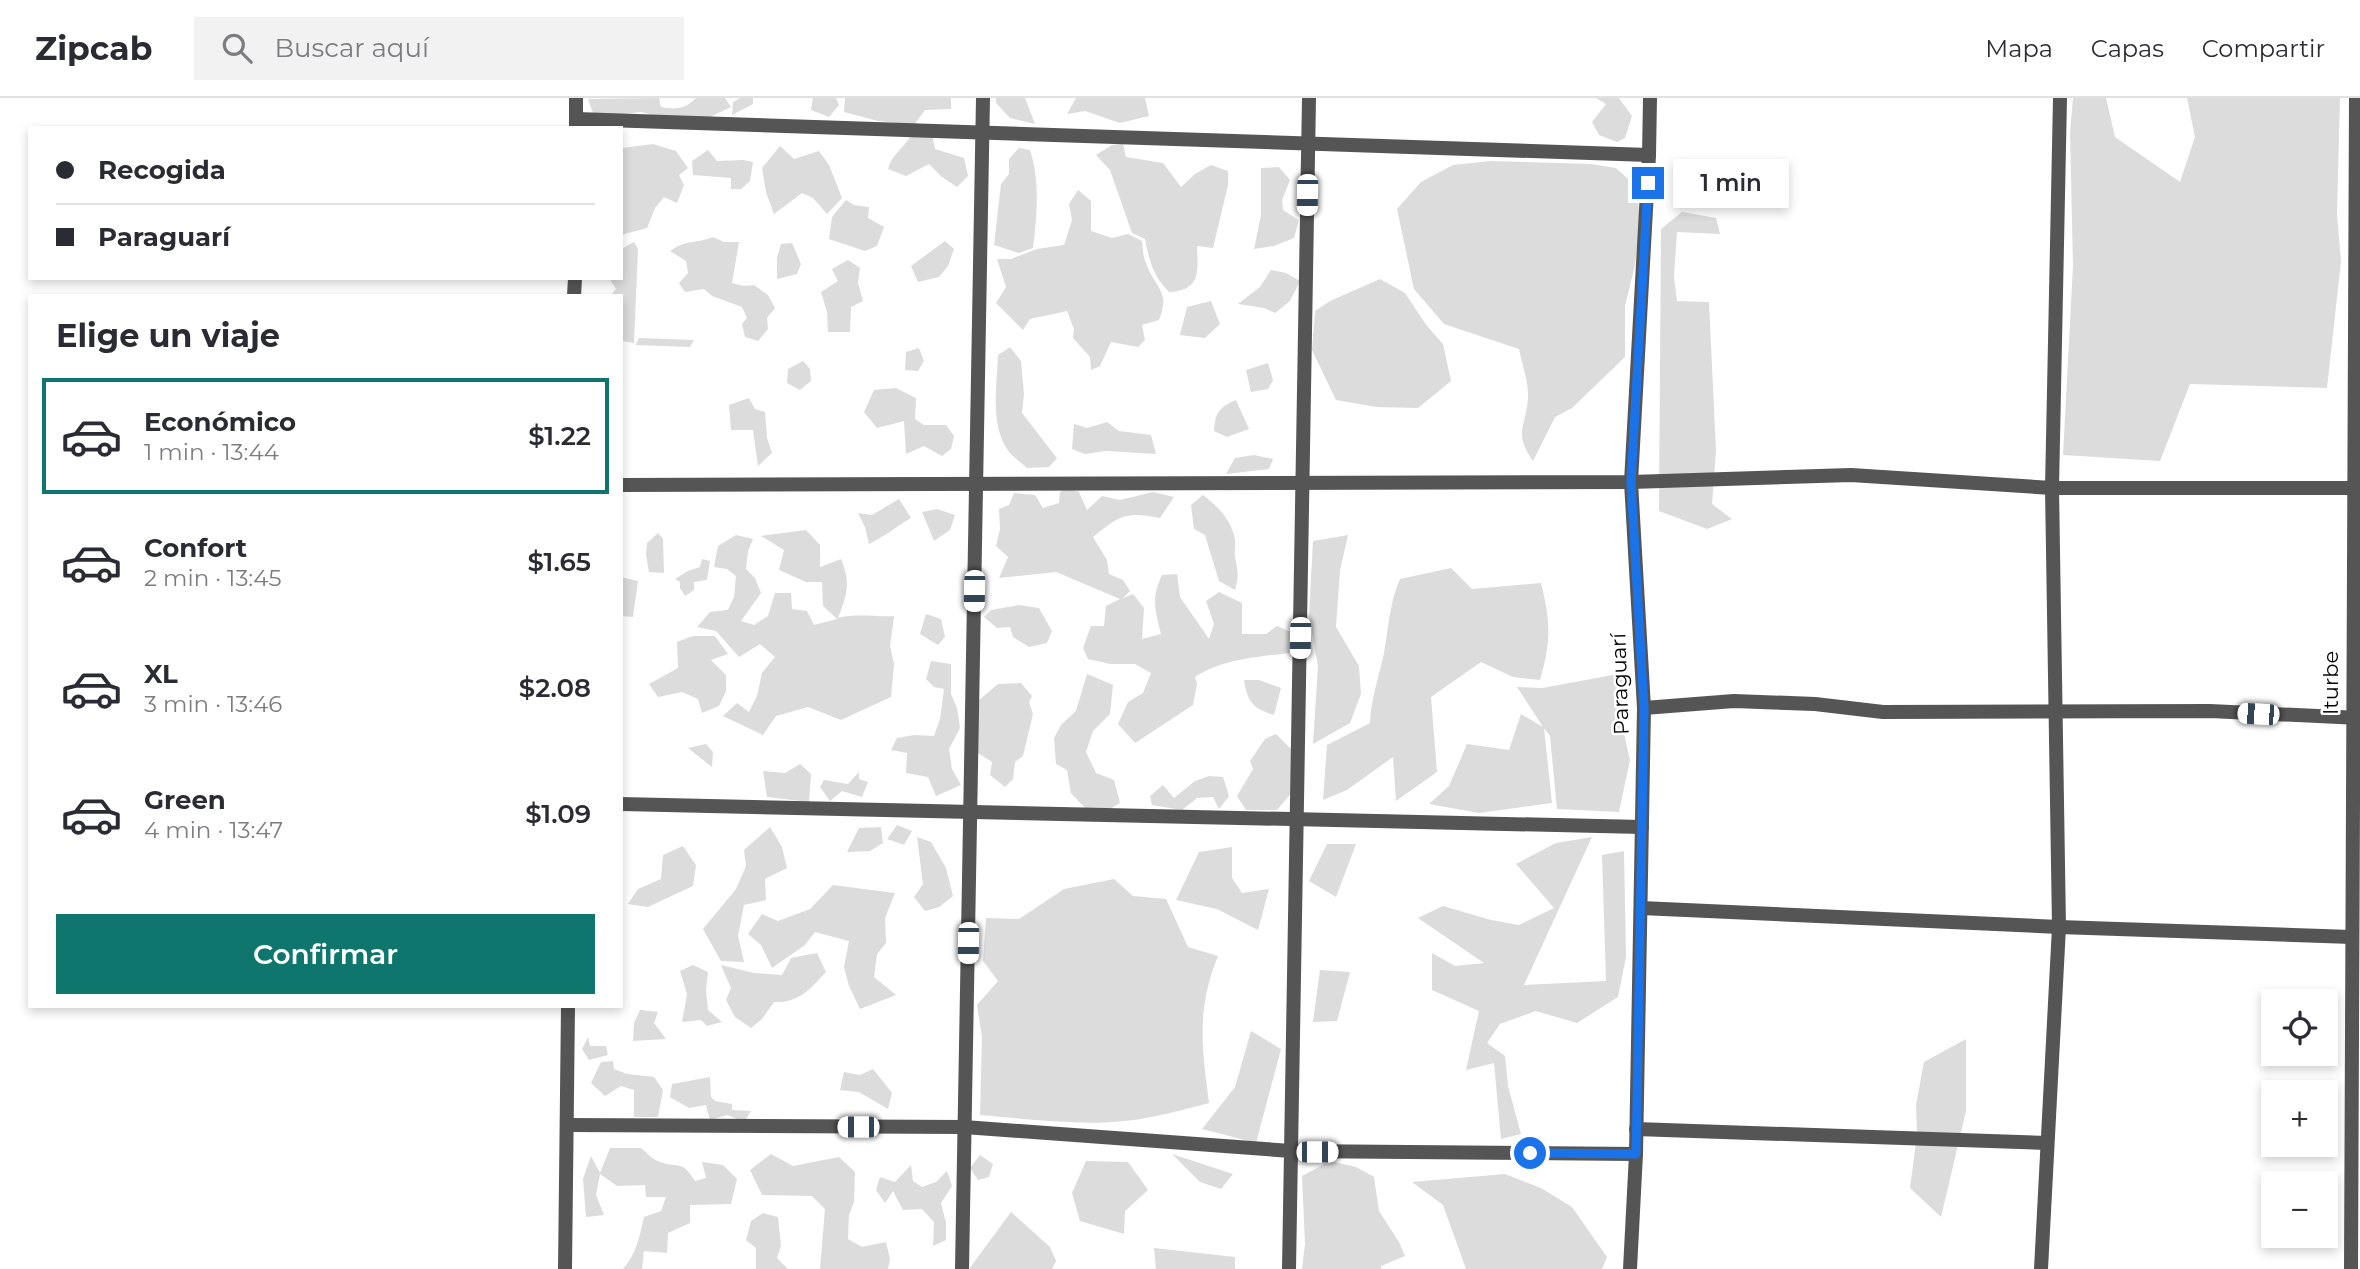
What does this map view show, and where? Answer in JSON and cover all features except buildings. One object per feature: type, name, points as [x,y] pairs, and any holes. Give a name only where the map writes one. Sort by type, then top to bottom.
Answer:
[{"type":"street","points":[[576,98],[576,123],[983,131],[1650,155]]},
{"type":"street","points":[[962,1269],[983,98]]},
{"type":"street","points":[[1289,1269],[1309,98]]},
{"type":"street","name":"Paraguarí","points":[[1630,1269],[1636,1154],[1644,708],[1631,482],[1650,155],[1650,98]]},
{"type":"street","points":[[2041,1269],[2059,927],[2052,488],[2060,98]]},
{"type":"street","name":"Iturbe","points":[[2351,1269],[2356,718],[2353,488],[2356,98]]},
{"type":"street","points":[[623,485],[1631,482],[1851,475],[2052,488],[2353,488]]},
{"type":"street","points":[[1644,708],[1734,701],[1815,704],[1882,712],[2055,710],[2210,712],[2356,718]]},
{"type":"street","points":[[623,804],[1643,827]]},
{"type":"street","points":[[1641,908],[2352,937]]},
{"type":"street","points":[[565,1269],[568,1008]]},
{"type":"street","points":[[566,1125],[964,1127],[1291,1151],[1636,1154]]},
{"type":"street","points":[[1636,1129],[2047,1143]]},
{"type":"shaded area","points":[[659,98],[661,107],[666,108],[684,106],[696,98],[725,98],[731,107],[708,118],[641,112],[616,115],[593,113],[588,99]]},
{"type":"shaded area","points":[[740,98],[753,98],[753,104],[732,115],[733,102]]},
{"type":"shaded area","points":[[813,98],[836,98],[839,105],[829,117],[811,110]]},
{"type":"shaded area","points":[[845,98],[951,98],[951,109],[925,110],[914,125],[878,121],[844,112]]},
{"type":"shaded area","points":[[996,98],[1025,98],[1035,124],[1010,118],[996,103]]},
{"type":"shaded area","points":[[1076,98],[1145,98],[1149,116],[1120,123],[1085,111],[1067,114]]},
{"type":"shaded area","points":[[1596,98],[1619,98],[1632,116],[1625,138],[1617,142],[1599,135],[1592,122],[1606,104]]},
{"type":"shaded area","points":[[2073,98],[2106,98],[2115,137],[2180,182],[2195,137],[2187,98],[2340,98],[2337,214],[2341,261],[2327,388],[2190,384],[2160,461],[2063,455],[2073,266],[2070,132]]},
{"type":"shaded area","points":[[932,134],[935,149],[964,158],[968,176],[957,187],[929,164],[906,176],[888,169],[911,136]]},
{"type":"shaded area","points":[[653,144],[676,151],[688,168],[679,175],[684,185],[677,203],[664,197],[655,208],[647,228],[623,234],[623,148]]},
{"type":"shaded area","points":[[1123,144],[1126,157],[1163,163],[1181,187],[1195,174],[1211,165],[1228,171],[1228,185],[1213,248],[1197,246],[1197,271],[1192,284],[1187,288],[1169,292],[1159,280],[1150,261],[1145,239],[1132,233],[1110,170],[1096,155],[1112,145]]},
{"type":"shaded area","points":[[780,146],[794,159],[819,151],[829,165],[842,198],[827,214],[813,198],[802,193],[774,214],[766,192],[762,168]]},
{"type":"shaded area","points":[[1019,148],[1030,150],[1037,198],[1033,248],[1019,253],[994,245],[1001,184],[1009,174],[1009,159]]},
{"type":"shaded area","points":[[708,150],[717,161],[753,162],[750,181],[741,189],[731,189],[731,178],[693,175],[692,161]]},
{"type":"shaded area","points":[[1491,161],[1591,164],[1616,168],[1637,187],[1640,221],[1635,265],[1625,306],[1625,357],[1572,408],[1555,417],[1533,461],[1522,437],[1528,392],[1519,349],[1444,324],[1414,289],[1397,209],[1421,182],[1453,165]]},
{"type":"shaded area","points":[[1279,167],[1290,180],[1282,200],[1283,210],[1299,220],[1294,238],[1274,246],[1254,249],[1261,215],[1261,168]]},
{"type":"shaded area","points":[[1078,190],[1091,201],[1091,231],[1112,238],[1128,234],[1142,241],[1145,261],[1163,296],[1159,320],[1142,325],[1145,340],[1138,347],[1111,342],[1100,366],[1091,370],[1090,357],[1073,338],[1074,329],[1067,311],[1030,319],[1023,330],[996,303],[1006,287],[997,259],[1011,259],[1037,249],[1064,245],[1072,220],[1069,204]]},
{"type":"shaded area","points":[[846,200],[854,205],[869,207],[868,218],[884,227],[877,246],[865,251],[829,239],[832,217]]},
{"type":"shaded area","points":[[1682,212],[1716,218],[1720,234],[1677,232],[1674,277],[1677,301],[1709,302],[1716,451],[1712,504],[1732,519],[1707,529],[1659,511],[1661,229]]},
{"type":"shaded area","points":[[713,237],[724,242],[739,242],[732,283],[754,285],[768,295],[775,308],[767,318],[768,329],[758,341],[745,337],[742,324],[747,318],[742,307],[712,296],[704,289],[685,292],[679,283],[688,273],[686,261],[670,251]]},
{"type":"shaded area","points":[[945,241],[954,249],[948,266],[939,277],[918,282],[911,266]]},
{"type":"shaded area","points":[[634,242],[638,249],[634,343],[623,341],[623,294],[612,294],[616,289],[610,280],[623,280],[623,248]]},
{"type":"shaded area","points":[[792,243],[801,264],[797,274],[777,279],[777,258],[781,244]]},
{"type":"shaded area","points":[[848,260],[860,268],[858,283],[863,301],[851,307],[850,332],[828,332],[827,312],[821,292],[838,281],[832,269]]},
{"type":"shaded area","points":[[1271,270],[1286,273],[1300,281],[1290,301],[1275,313],[1264,308],[1238,304],[1260,287]]},
{"type":"shaded area","points":[[1380,279],[1405,293],[1443,344],[1451,381],[1418,408],[1376,407],[1336,400],[1312,350],[1315,311],[1330,301]]},
{"type":"shaded area","points":[[1211,301],[1220,324],[1205,338],[1180,335],[1187,307]]},
{"type":"shaded area","points":[[639,338],[694,340],[690,347],[636,345]]},
{"type":"shaded area","points":[[1010,347],[1021,361],[1024,394],[1022,413],[1057,458],[1049,467],[1027,468],[1009,452],[998,427],[998,355]]},
{"type":"shaded area","points":[[919,348],[924,361],[918,371],[905,370],[906,352]]},
{"type":"shaded area","points":[[803,361],[810,369],[811,381],[800,390],[787,383],[788,369]]},
{"type":"shaded area","points":[[1268,363],[1273,380],[1268,389],[1251,392],[1246,370]]},
{"type":"shaded area","points":[[896,388],[916,398],[915,419],[924,425],[946,425],[954,436],[951,449],[942,456],[924,446],[906,454],[904,421],[877,428],[864,412],[874,390]]},
{"type":"shaded area","points":[[749,398],[755,409],[765,412],[767,438],[772,453],[758,466],[753,430],[731,430],[729,405]]},
{"type":"shaded area","points":[[1236,400],[1249,429],[1227,437],[1214,431],[1215,420],[1222,408]]},
{"type":"shaded area","points":[[1107,422],[1119,431],[1151,435],[1156,454],[1106,451],[1085,454],[1072,449],[1074,424],[1087,428]]},
{"type":"shaded area","points":[[1254,455],[1273,459],[1269,469],[1226,474],[1235,458]]},
{"type":"shaded area","points":[[1068,488],[1079,492],[1087,510],[1102,496],[1120,500],[1153,492],[1174,497],[1160,518],[1139,515],[1123,517],[1093,537],[1107,560],[1109,574],[1123,580],[1130,591],[1123,598],[1133,594],[1144,608],[1142,639],[1161,634],[1156,611],[1156,591],[1162,575],[1177,574],[1180,597],[1209,639],[1214,624],[1206,601],[1219,592],[1242,603],[1242,634],[1266,634],[1277,626],[1296,634],[1289,653],[1228,663],[1205,671],[1195,677],[1197,684],[1193,705],[1135,743],[1118,724],[1128,702],[1143,693],[1151,673],[1135,664],[1110,664],[1088,659],[1083,648],[1091,626],[1104,626],[1106,606],[1120,599],[1056,572],[999,578],[1008,557],[996,546],[1000,529],[999,509],[1009,505],[1014,493],[1035,495],[1043,508],[1059,503],[1060,492]]},
{"type":"shaded area","points":[[1203,495],[1224,515],[1231,526],[1238,574],[1235,590],[1219,581],[1205,535],[1194,529],[1191,505]]},
{"type":"shaded area","points":[[899,499],[911,518],[869,544],[858,513],[872,515]]},
{"type":"shaded area","points":[[937,509],[955,515],[950,530],[934,541],[922,512]]},
{"type":"shaded area","points":[[806,530],[820,545],[820,567],[841,559],[844,567],[847,589],[838,618],[858,615],[894,616],[890,646],[894,664],[891,697],[841,720],[808,707],[776,716],[763,735],[723,716],[737,703],[749,712],[757,696],[762,673],[775,657],[760,644],[739,657],[716,631],[697,627],[710,612],[728,610],[734,597],[736,576],[727,569],[714,567],[718,546],[736,535],[753,539],[748,551],[746,569],[755,578],[761,593],[741,621],[754,625],[768,616],[775,593],[791,593],[792,609],[807,611],[814,625],[837,619],[823,606],[822,582],[806,582],[779,570],[784,550],[761,536]]},
{"type":"shaded area","points":[[658,533],[663,539],[664,573],[649,572],[646,555],[647,543]]},
{"type":"shaded area","points":[[1348,535],[1340,570],[1336,627],[1359,666],[1361,694],[1350,723],[1313,744],[1318,666],[1309,616],[1313,541]]},
{"type":"shaded area","points":[[702,559],[710,561],[707,580],[694,582],[694,590],[685,596],[680,582],[675,579],[700,567]]},
{"type":"shaded area","points":[[1451,568],[1472,589],[1541,583],[1547,609],[1548,632],[1540,680],[1513,677],[1481,662],[1431,697],[1437,772],[1396,801],[1393,757],[1347,790],[1323,800],[1327,745],[1370,723],[1391,606],[1400,579]]},
{"type":"shaded area","points":[[623,577],[638,581],[633,617],[623,616]]},
{"type":"shaded area","points":[[1019,605],[1039,608],[1052,631],[1047,643],[1029,647],[1013,637],[1010,627],[997,628],[984,617],[991,610]]},
{"type":"shaded area","points":[[926,614],[941,619],[945,637],[938,645],[920,634]]},
{"type":"shaded area","points":[[693,636],[715,636],[728,654],[711,660],[726,675],[726,691],[719,706],[702,713],[698,699],[682,692],[658,697],[649,684],[678,668],[677,642]]},
{"type":"shaded area","points":[[931,661],[951,664],[951,694],[957,708],[960,728],[949,749],[952,769],[961,785],[936,796],[928,777],[906,773],[907,753],[891,750],[897,738],[934,736],[940,719],[944,689],[934,687],[926,679]]},
{"type":"shaded area","points":[[1624,673],[1622,725],[1630,760],[1619,812],[1557,809],[1550,736],[1544,728],[1552,803],[1479,813],[1429,804],[1449,786],[1467,744],[1509,750],[1521,714],[1543,727],[1517,687],[1542,688]]},
{"type":"shaded area","points":[[1087,674],[1113,685],[1110,714],[1093,731],[1086,752],[1096,773],[1114,780],[1120,803],[1108,810],[1085,808],[1071,793],[1067,770],[1056,764],[1054,738],[1061,725],[1076,711]]},
{"type":"shaded area","points":[[1244,680],[1259,680],[1281,688],[1274,715],[1252,703]]},
{"type":"shaded area","points":[[1021,683],[1032,696],[1029,702],[1033,714],[1023,756],[1015,762],[1013,779],[1005,787],[990,775],[992,762],[978,753],[978,701],[998,684]]},
{"type":"shaded area","points":[[1276,734],[1293,751],[1294,790],[1277,810],[1246,810],[1237,796],[1253,769],[1250,761],[1265,739]]},
{"type":"shaded area","points":[[706,744],[713,752],[712,767],[688,748]]},
{"type":"shaded area","points":[[800,764],[811,774],[809,802],[767,797],[763,771],[785,773]]},
{"type":"shaded area","points":[[859,772],[859,779],[868,782],[862,797],[842,791],[830,801],[820,787],[824,780],[848,784]]},
{"type":"shaded area","points":[[1209,776],[1223,777],[1229,796],[1219,809],[1213,797],[1197,798],[1182,810],[1152,805],[1150,796],[1163,785],[1174,798],[1195,781]]},
{"type":"shaded area","points":[[897,825],[912,831],[904,845],[887,839]]},
{"type":"shaded area","points":[[770,827],[782,847],[787,868],[765,879],[766,900],[744,905],[738,936],[744,962],[721,961],[703,929],[736,889],[746,866],[744,850]]},
{"type":"shaded area","points":[[881,827],[883,843],[870,851],[847,852],[859,828]]},
{"type":"shaded area","points":[[917,837],[931,842],[946,868],[953,896],[939,907],[925,911],[914,897],[923,884]]},
{"type":"shaded area","points":[[1592,837],[1524,985],[1606,981],[1602,855],[1624,851],[1626,957],[1618,997],[1577,1023],[1536,1011],[1500,1024],[1487,1043],[1505,1056],[1508,1086],[1521,1134],[1501,1139],[1494,1063],[1466,1070],[1479,1011],[1432,990],[1432,953],[1455,966],[1484,963],[1418,918],[1443,906],[1519,925],[1554,908],[1516,864],[1556,843]]},
{"type":"shaded area","points":[[1327,844],[1356,844],[1336,897],[1309,881]]},
{"type":"shaded area","points":[[683,846],[696,865],[693,886],[648,907],[628,904],[638,889],[661,879],[663,855]]},
{"type":"shaded area","points":[[1232,847],[1232,878],[1242,893],[1269,889],[1258,930],[1217,909],[1176,900],[1199,852]]},
{"type":"shaded area","points":[[1114,879],[1133,896],[1166,899],[1188,947],[1218,956],[1206,994],[1204,1012],[1203,1047],[1209,1103],[1147,1118],[1090,1123],[980,1115],[982,1037],[977,1005],[998,981],[983,961],[986,918],[1019,919],[1064,889]]},
{"type":"shaded area","points":[[833,885],[895,893],[885,918],[886,943],[877,954],[874,977],[896,995],[860,1009],[844,967],[849,941],[815,932],[805,945],[772,968],[761,945],[748,934],[762,914],[778,921],[810,909]]},
{"type":"shaded area","points":[[817,953],[826,972],[803,994],[783,1002],[774,1002],[762,1019],[751,1028],[735,1017],[726,1000],[731,988],[721,965],[754,973],[782,975],[791,958]]},
{"type":"shaded area","points":[[693,965],[708,972],[708,1010],[722,1022],[707,1026],[701,1020],[682,1022],[687,994],[680,971]]},
{"type":"shaded area","points":[[1320,970],[1350,972],[1337,1021],[1313,1022]]},
{"type":"shaded area","points":[[640,1010],[658,1012],[654,1023],[666,1039],[633,1041],[634,1023]]},
{"type":"shaded area","points":[[1251,1031],[1281,1049],[1256,1143],[1202,1129],[1235,1087]]},
{"type":"shaded area","points":[[588,1037],[590,1046],[606,1046],[608,1055],[589,1060],[582,1049]]},
{"type":"shaded area","points":[[1966,1039],[1966,1111],[1941,1217],[1910,1188],[1917,1135],[1916,1105],[1924,1062]]},
{"type":"shaded area","points":[[613,1061],[614,1069],[627,1074],[654,1077],[663,1090],[658,1117],[634,1117],[634,1090],[621,1086],[605,1096],[591,1083],[601,1062]]},
{"type":"shaded area","points":[[873,1069],[892,1093],[888,1109],[859,1092],[840,1090],[844,1072],[860,1075]]},
{"type":"shaded area","points":[[710,1077],[711,1097],[715,1101],[732,1104],[732,1110],[751,1111],[744,1122],[727,1115],[710,1120],[706,1105],[689,1108],[670,1097],[672,1084]]},
{"type":"shaded area","points":[[610,1148],[641,1148],[657,1161],[683,1167],[695,1181],[706,1178],[702,1162],[723,1165],[737,1179],[731,1204],[690,1205],[690,1223],[668,1233],[667,1253],[644,1251],[642,1269],[623,1269],[634,1251],[644,1217],[661,1211],[666,1197],[646,1197],[645,1185],[617,1186],[600,1174],[596,1195],[604,1215],[586,1217],[583,1179],[591,1156],[600,1173]]},
{"type":"shaded area","points":[[771,1154],[793,1166],[839,1157],[855,1172],[854,1202],[849,1215],[848,1239],[862,1247],[886,1242],[890,1259],[888,1269],[820,1269],[825,1209],[812,1196],[762,1195],[750,1170]]},
{"type":"shaded area","points":[[1172,1154],[1233,1174],[1221,1189],[1200,1182]]},
{"type":"shaded area","points":[[980,1155],[993,1164],[989,1177],[978,1180],[970,1168]]},
{"type":"shaded area","points":[[1086,1161],[1128,1162],[1148,1190],[1125,1211],[1124,1234],[1080,1221],[1072,1193]]},
{"type":"shaded area","points":[[1330,1161],[1356,1167],[1374,1177],[1379,1211],[1405,1256],[1381,1266],[1381,1269],[1302,1269],[1305,1244],[1302,1176]]},
{"type":"shaded area","points":[[911,1165],[913,1181],[922,1187],[936,1182],[947,1171],[952,1186],[941,1203],[946,1223],[946,1240],[933,1246],[934,1222],[922,1209],[903,1210],[893,1191],[885,1203],[876,1190],[880,1177],[895,1182]]},
{"type":"shaded area","points":[[1505,1174],[1541,1188],[1572,1207],[1607,1257],[1602,1269],[1466,1269],[1443,1205],[1412,1182]]},
{"type":"shaded area","points":[[1011,1212],[1050,1247],[1056,1261],[1052,1269],[969,1269]]},
{"type":"shaded area","points":[[763,1213],[778,1217],[781,1246],[777,1258],[788,1269],[756,1269],[756,1248],[746,1240],[751,1221]]},
{"type":"shaded area","points":[[1154,1248],[1235,1257],[1235,1269],[1156,1269]]},
{"type":"route","points":[[1530,1153],[1636,1154],[1644,708],[1631,482],[1648,183]]}]
